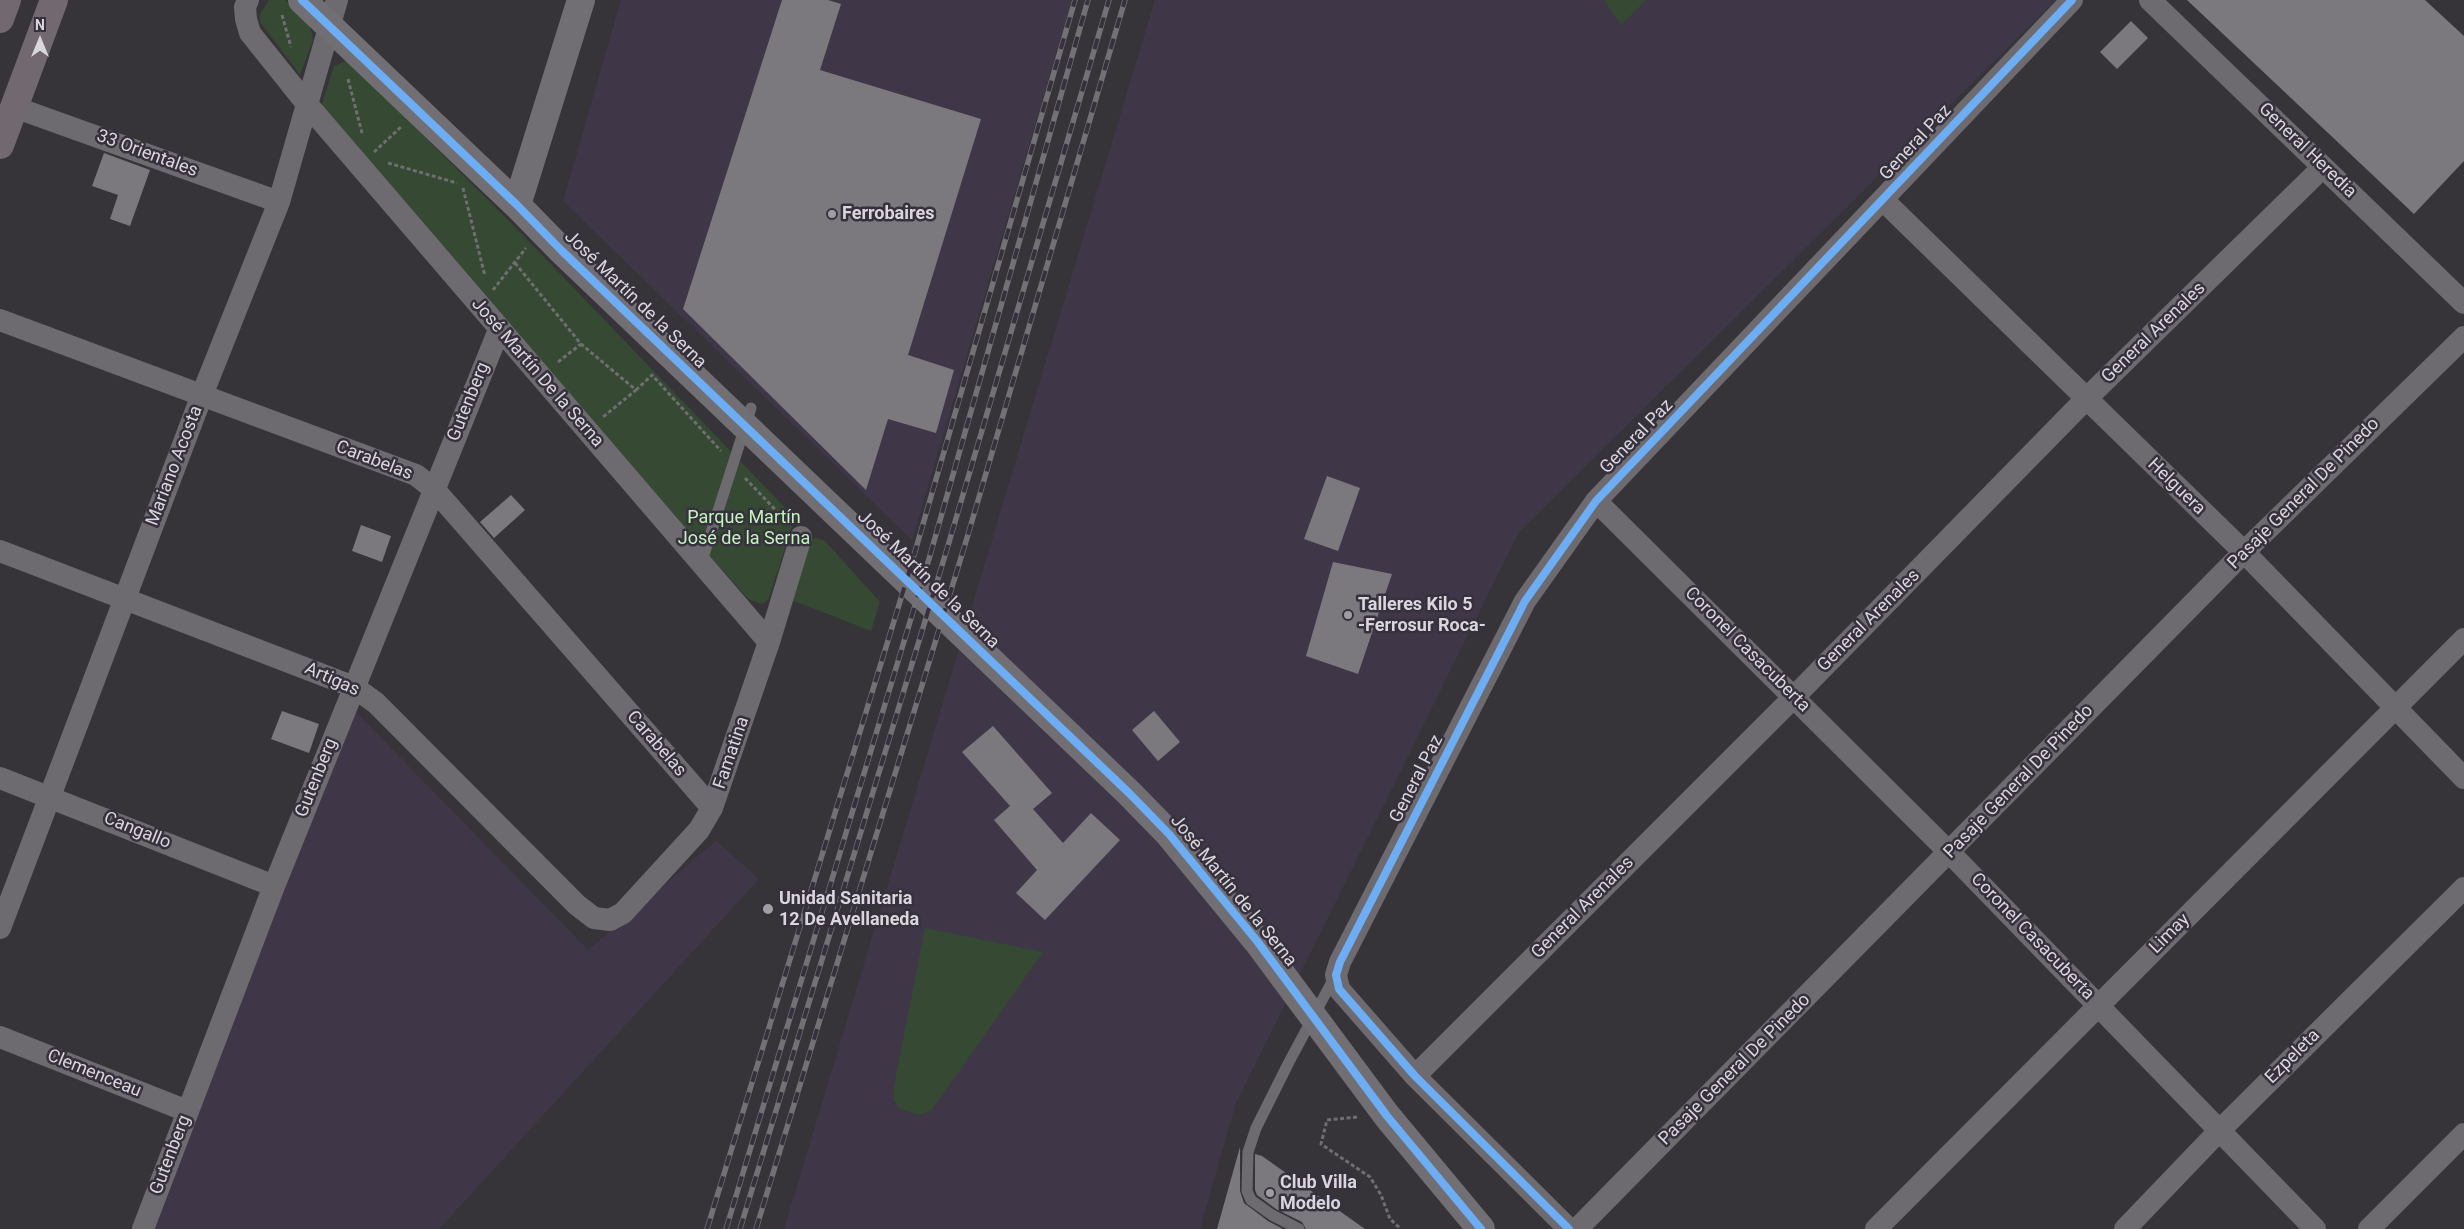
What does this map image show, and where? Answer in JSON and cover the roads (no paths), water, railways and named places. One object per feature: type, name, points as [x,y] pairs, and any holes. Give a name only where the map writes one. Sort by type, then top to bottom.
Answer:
[{"type":"main road","points":[[0,19],[7,0]]},
{"type":"main road","points":[[0,145],[54,0]]},
{"type":"street","name":"José Martín De la Serna","points":[[248,0],[246,19],[250,33],[306,103],[363,162],[499,330],[769,642]]},
{"type":"street","name":"José Martín de la Serna","points":[[302,0],[518,205],[530,236],[1129,793],[1169,834],[1257,941],[1386,1116],[1481,1229]]},
{"type":"street","name":"Mariano Acosta","points":[[0,928],[202,395],[279,202],[337,0]]},
{"type":"street","points":[[518,205],[581,0]]},
{"type":"street","name":"General Paz","points":[[1336,974],[1340,962],[1525,601],[1596,501],[2072,0]]},
{"type":"street","name":"General Heredia","points":[[2150,0],[2464,303]]},
{"type":"street","name":"33 Orientales","points":[[14,107],[279,202]]},
{"type":"street","name":"General Arenales","points":[[1415,1076],[1794,697],[2086,399],[2323,167]]},
{"type":"street","name":"Helguera","points":[[1884,200],[2244,552],[2464,778]]},
{"type":"street","name":"Carabelas","points":[[0,320],[416,476],[434,489],[712,808]]},
{"type":"street","name":"Gutenberg","points":[[143,1229],[274,886],[499,330]]},
{"type":"street","name":"Pasaje General De Pinedo","points":[[1577,1229],[1950,853],[2244,552],[2464,337]]},
{"type":"street","name":"Coronel Casacuberta","points":[[1596,501],[1950,853],[2315,1229]]},
{"type":"street","name":"Famatina","points":[[594,918],[610,920],[623,913],[699,830],[712,808],[769,642],[801,537]]},
{"type":"street","name":"Artigas","points":[[0,551],[125,597],[354,687],[376,703],[577,906],[594,918]]},
{"type":"street","name":"Limay","points":[[1876,1229],[2464,639]]},
{"type":"street","name":"Cangallo","points":[[0,778],[50,796],[274,886]]},
{"type":"street","name":"Ezpeleta","points":[[2125,1229],[2219,1131],[2464,888]]},
{"type":"street","points":[[1336,974],[1339,989],[1415,1076],[1569,1229]]},
{"type":"street","name":"Clemenceau","points":[[0,1037],[187,1111]]},
{"type":"street","points":[[2369,1229],[2464,1134]]},
{"type":"lane","points":[[701,564],[751,408]]},
{"type":"lane","points":[[1299,1229],[1272,1215],[1251,1200],[1247,1191],[1248,1152],[1256,1128],[1336,974]]},
{"type":"railway","points":[[707,1229],[910,569],[1075,0]]},
{"type":"railway","points":[[726,1229],[929,559],[1088,0]]},
{"type":"railway","points":[[740,1229],[947,549],[1109,0]]},
{"type":"railway","points":[[756,1229],[967,538],[1125,0]]},
{"type":"place","name":"Ferrobaires","points":[[832,214]]},
{"type":"place","name":"Talleres Kilo 5 -Ferrosur Roca-","points":[[1348,615]]},
{"type":"place","name":"Unidad Sanitaria 12 De Avellaneda","points":[[768,909]]},
{"type":"place","name":"Club Villa Modelo","points":[[1270,1193]]},
{"type":"park label","name":"Parque Martín José de la Serna","points":[[744,528]]}]
